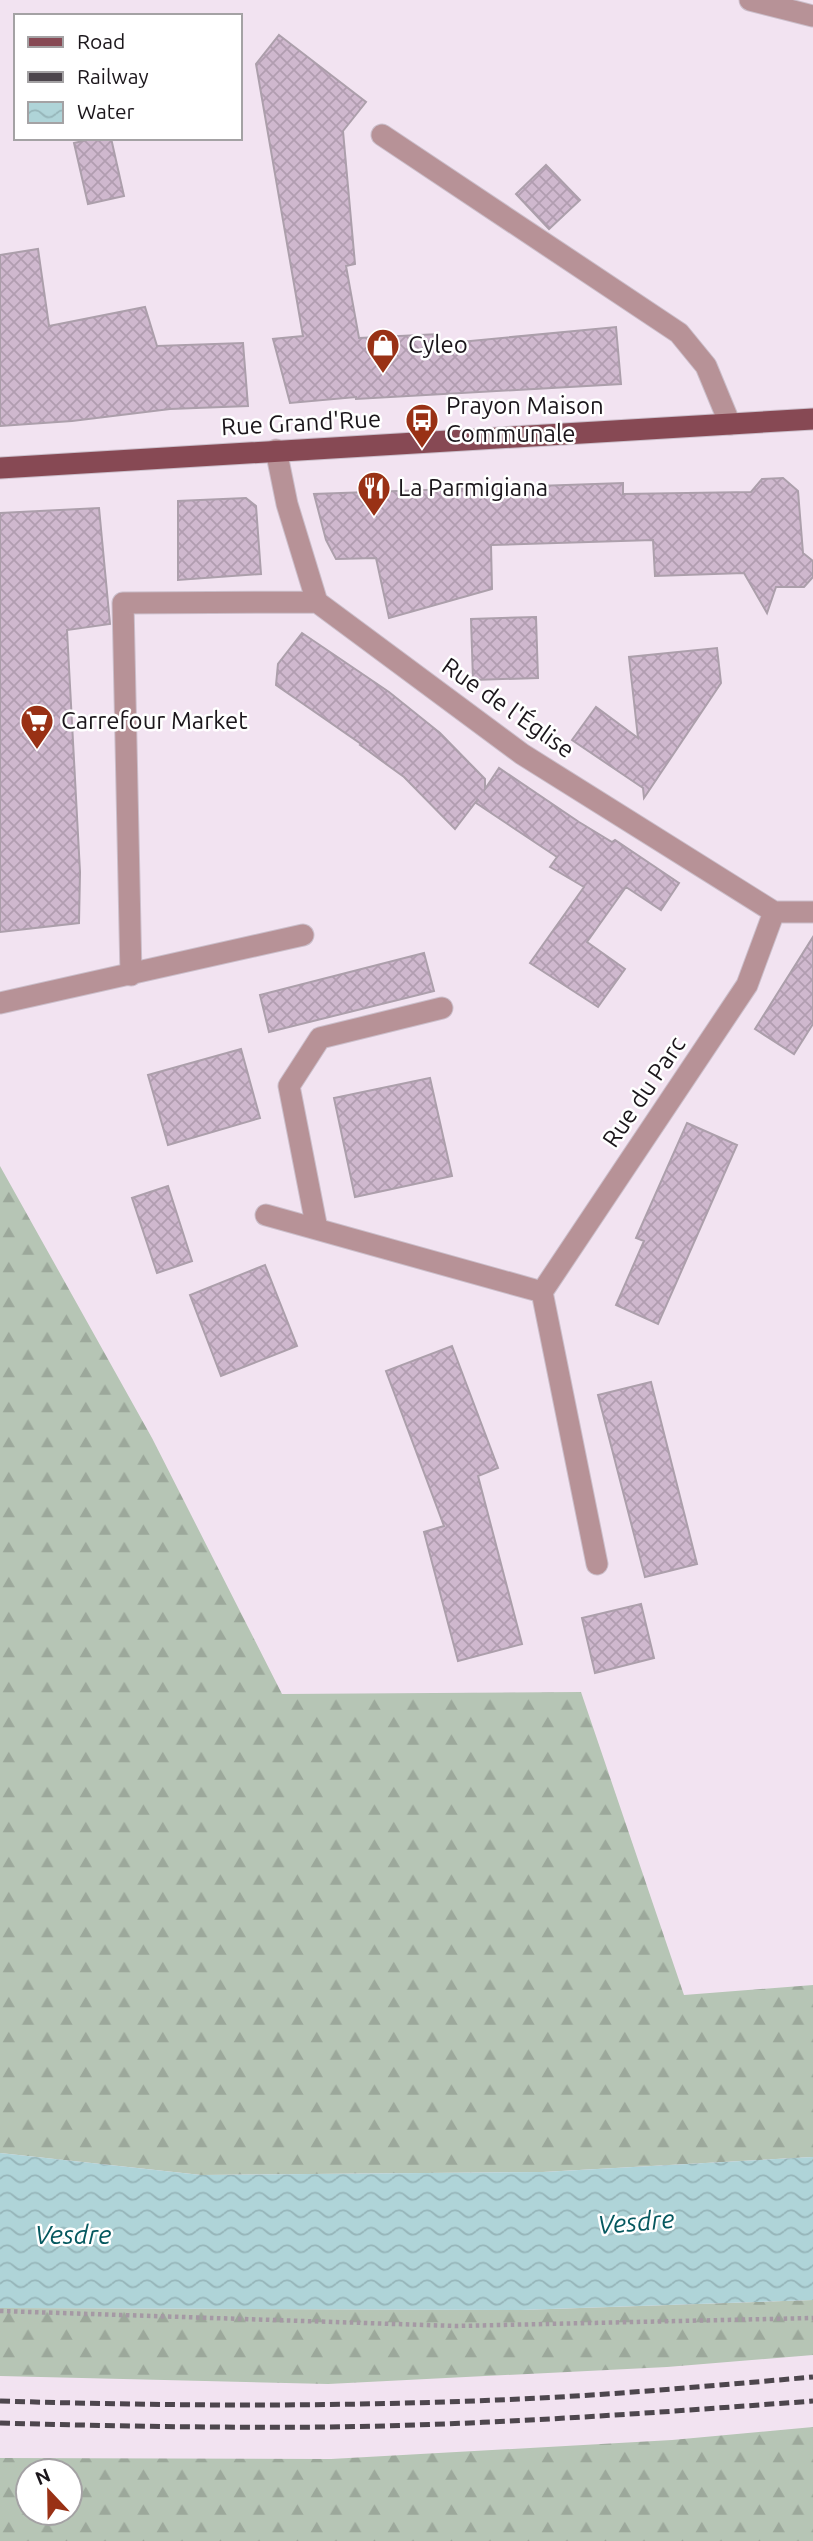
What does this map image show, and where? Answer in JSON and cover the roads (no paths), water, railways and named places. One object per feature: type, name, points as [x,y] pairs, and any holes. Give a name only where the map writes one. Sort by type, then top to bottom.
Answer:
[{"type":"main road","name":"Rue Grand'Rue","points":[[0,468],[813,419]]},
{"type":"street","points":[[750,0],[813,16]]},
{"type":"street","points":[[382,135],[679,332],[706,366],[730,424]]},
{"type":"street","points":[[131,975],[123,603],[317,602],[287,504],[276,450]]},
{"type":"street","name":"Rue de l'Église","points":[[317,602],[522,754],[774,912]]},
{"type":"street","points":[[774,912],[813,912]]},
{"type":"street","name":"Rue du Parc","points":[[542,1293],[747,985],[774,912]]},
{"type":"street","points":[[0,1003],[303,935]]},
{"type":"street","points":[[317,1229],[289,1086],[320,1038],[442,1008]]},
{"type":"street","points":[[266,1215],[542,1293],[597,1564]]},
{"type":"water","name":"Vesdre","points":[[0,2153],[201,2175],[543,2172],[813,2157],[813,2300],[521,2310],[0,2308]]},
{"type":"railway","points":[[0,2401],[373,2404],[576,2396],[813,2377]]},
{"type":"railway","points":[[0,2423],[205,2427],[389,2426],[570,2418],[813,2401]]},
{"type":"place","name":"Cyleo","points":[[383,375]]},
{"type":"place","name":"Prayon Maison Communale","points":[[422,450]]},
{"type":"place","name":"La Parmigiana","points":[[374,518]]},
{"type":"place","name":"Carrefour Market","points":[[37,751]]}]
